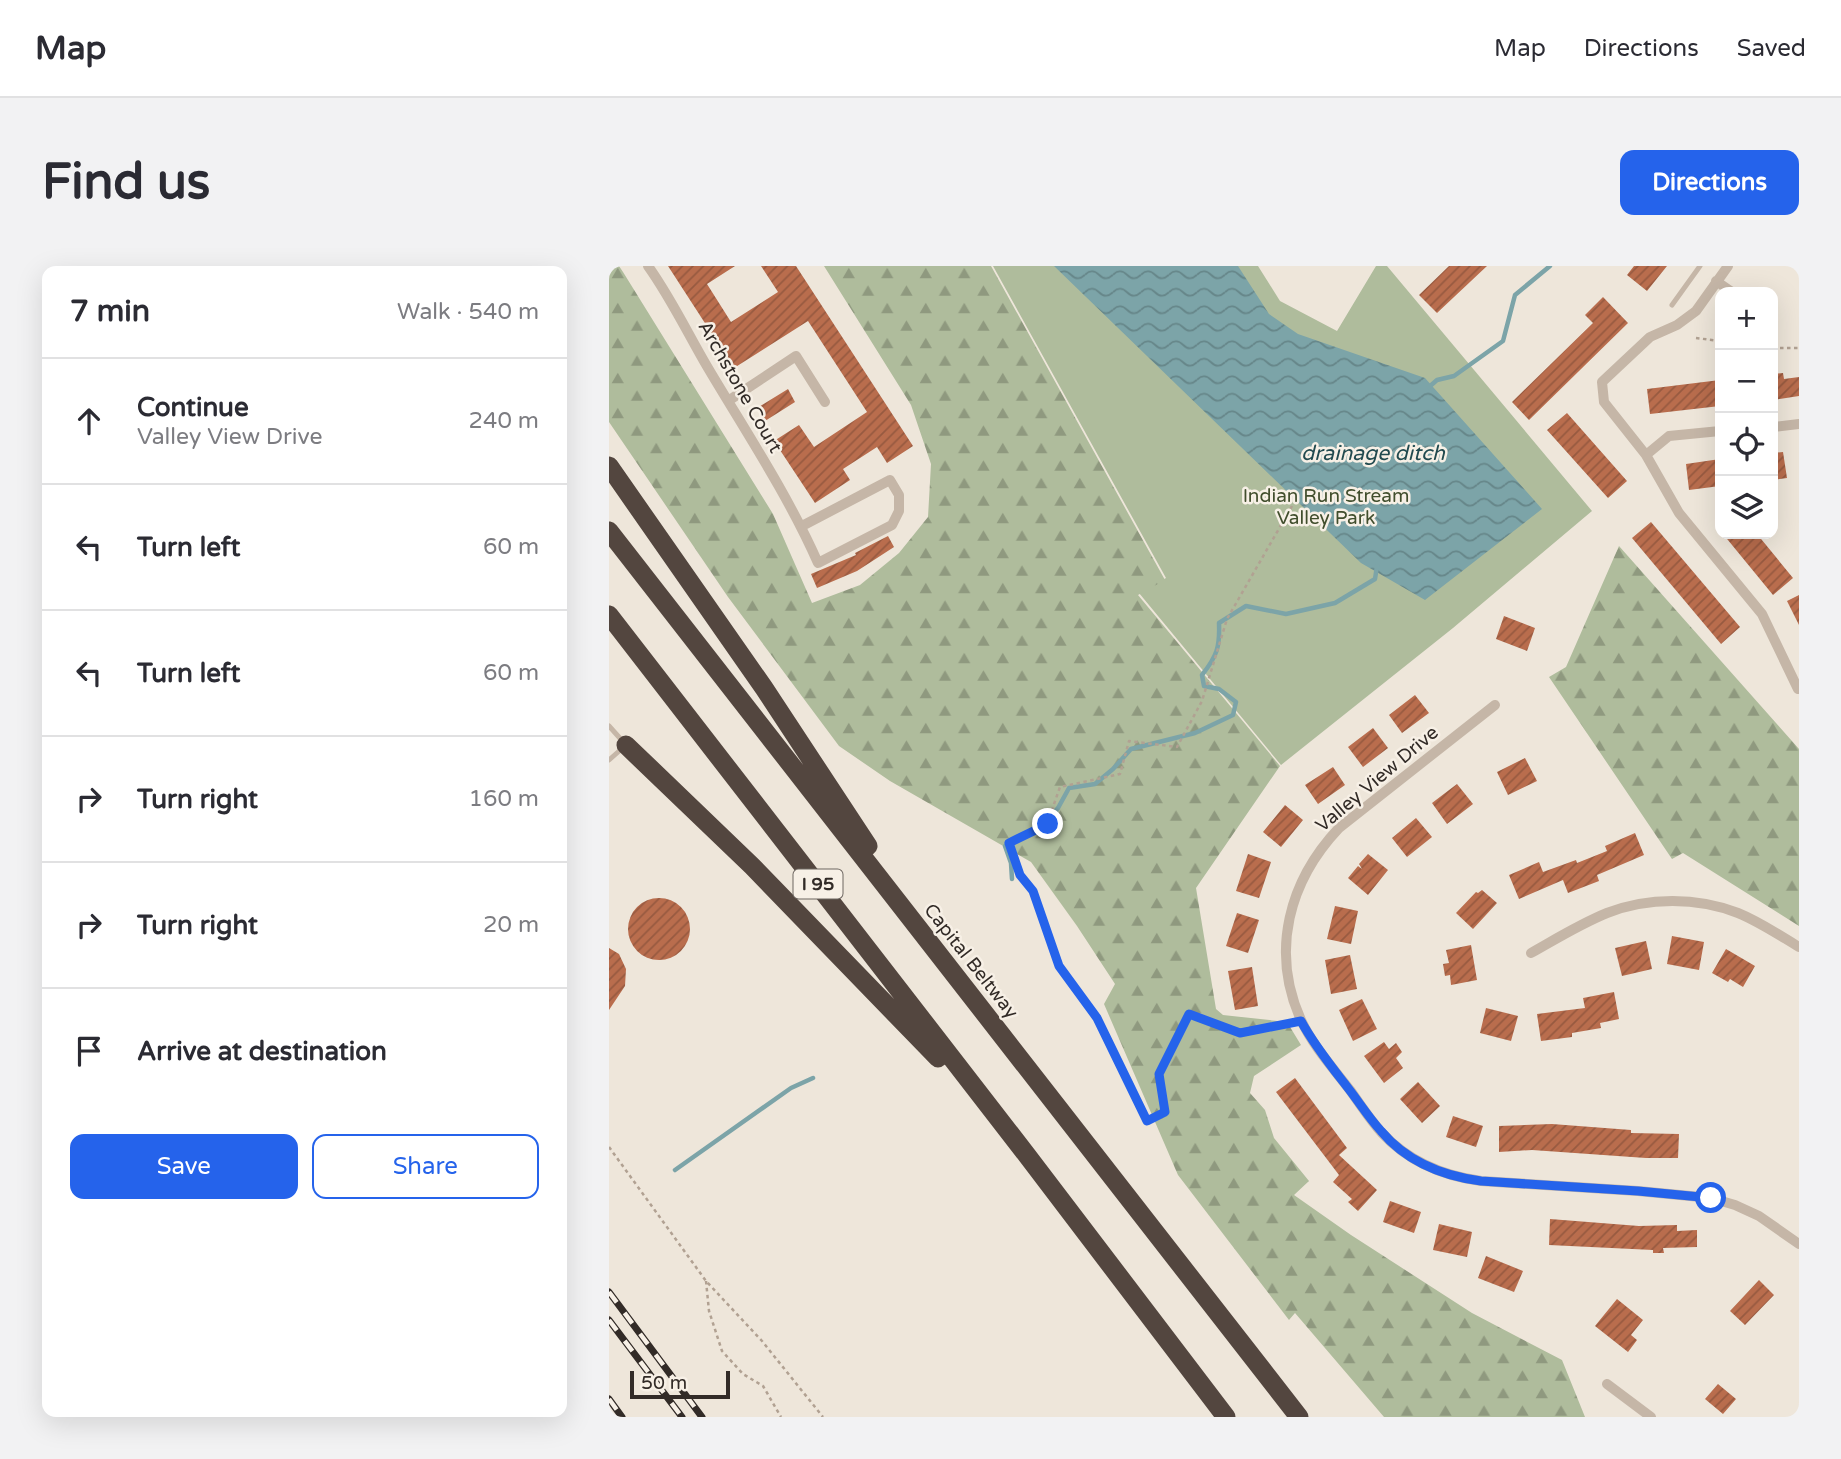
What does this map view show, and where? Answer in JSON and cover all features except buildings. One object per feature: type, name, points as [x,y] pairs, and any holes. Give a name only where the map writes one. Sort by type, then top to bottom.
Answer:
[{"type":"highway","points":[[609,466],[764,688],[945,964]]},
{"type":"highway","name":"Capital Beltway","points":[[609,531],[1299,1417]]},
{"type":"highway","name":"I 95","points":[[609,615],[1226,1417]]},
{"type":"highway","points":[[626,745],[850,965],[1026,1154]]},
{"type":"street","name":"Archstone Court","points":[[649,266],[802,526],[818,563],[892,525],[899,512],[899,495],[890,480],[802,526]]},
{"type":"street","points":[[1728,266],[1696,311],[1677,325],[1650,337],[1602,383],[1604,402],[1646,455],[1679,513],[1762,614],[1798,689]]},
{"type":"street","points":[[1716,281],[1725,287]]},
{"type":"street","points":[[728,401],[796,356],[825,402]]},
{"type":"street","points":[[1778,426],[1799,424]]},
{"type":"street","points":[[1646,455],[1669,436],[1715,431]]},
{"type":"street","name":"Valley View Drive","points":[[1495,705],[1339,828],[1311,863],[1294,900],[1286,940],[1289,982],[1301,1021],[1320,1051],[1381,1131],[1405,1153],[1434,1169],[1456,1177],[1481,1181],[1711,1198],[1759,1216],[1799,1244]]},
{"type":"street","points":[[1531,953],[1607,913],[1643,903],[1663,902],[1699,903],[1736,912],[1799,947]]},
{"type":"street","points":[[1607,1384],[1651,1417]]},
{"type":"lane","points":[[1672,305],[1700,266]]},
{"type":"lane","points":[[609,726],[626,745],[609,760]]},
{"type":"path","points":[[1696,338],[1715,340]]},
{"type":"path","points":[[1778,348],[1799,348]]},
{"type":"path","points":[[1292,506],[1227,619],[1202,701],[1177,747],[1129,741],[1120,775],[1060,787],[1048,824],[1009,843],[1020,875],[1033,891],[1059,966],[1097,1018],[1147,1121],[1165,1112],[1159,1074],[1189,1014],[1240,1033],[1301,1021]]},
{"type":"path","points":[[609,1147],[706,1280],[762,1340],[823,1417]]},
{"type":"path","points":[[706,1280],[709,1311],[722,1350],[743,1374],[763,1386],[781,1417]]},
{"type":"green space","points":[[609,266],[619,266],[623,272],[773,514],[812,603],[860,585],[899,553],[928,517],[931,464],[911,405],[824,266],[991,266],[1165,580],[1138,595],[1280,766],[1196,888],[1216,1009],[1223,1015],[1287,1022],[1301,1045],[1254,1076],[1250,1093],[1265,1110],[1274,1138],[1309,1181],[1294,1195],[1472,1313],[1562,1360],[1585,1417],[1384,1417],[1295,1313],[1289,1320],[1178,1175],[1104,1004],[1115,984],[1031,862],[890,781],[839,746],[728,597],[609,422]]},
{"type":"green space","name":"Indian Run Stream Valley Park","points":[[993,266],[1258,266],[1280,301],[1337,331],[1376,266],[1387,266],[1592,511],[1453,628],[1281,765],[1139,593],[1166,578]]},
{"type":"green space","points":[[1619,546],[1799,749],[1799,926],[1683,853],[1672,859],[1549,677],[1566,667]]},
{"type":"water","name":"drainage ditch","points":[[1054,266],[1238,266],[1269,314],[1298,334],[1425,378],[1542,509],[1425,600],[1361,563]]},
{"type":"waterway","points":[[1429,387],[1437,380],[1454,376],[1503,341],[1515,295],[1550,266]]},
{"type":"waterway","points":[[1012,879],[1011,863],[1005,846],[1017,838],[1039,830],[1058,808],[1069,788],[1095,784],[1131,749],[1195,733],[1233,715],[1236,702],[1219,689],[1204,686],[1202,675],[1217,651],[1219,623],[1246,606],[1286,614],[1335,603],[1375,579],[1377,566]]},
{"type":"waterway","points":[[675,1170],[791,1088],[813,1078]]},
{"type":"railway","points":[[609,1292],[702,1417]]},
{"type":"railway","points":[[609,1320],[682,1417]]},
{"type":"railway","points":[[609,1399],[622,1417]]},
{"type":"route","points":[[1048,824],[1009,843],[1020,875],[1033,891],[1059,966],[1097,1018],[1147,1121],[1165,1112],[1159,1074],[1189,1014],[1240,1033],[1301,1021],[1310,1038],[1381,1131],[1405,1153],[1434,1169],[1456,1177],[1481,1181],[1711,1198]]}]
